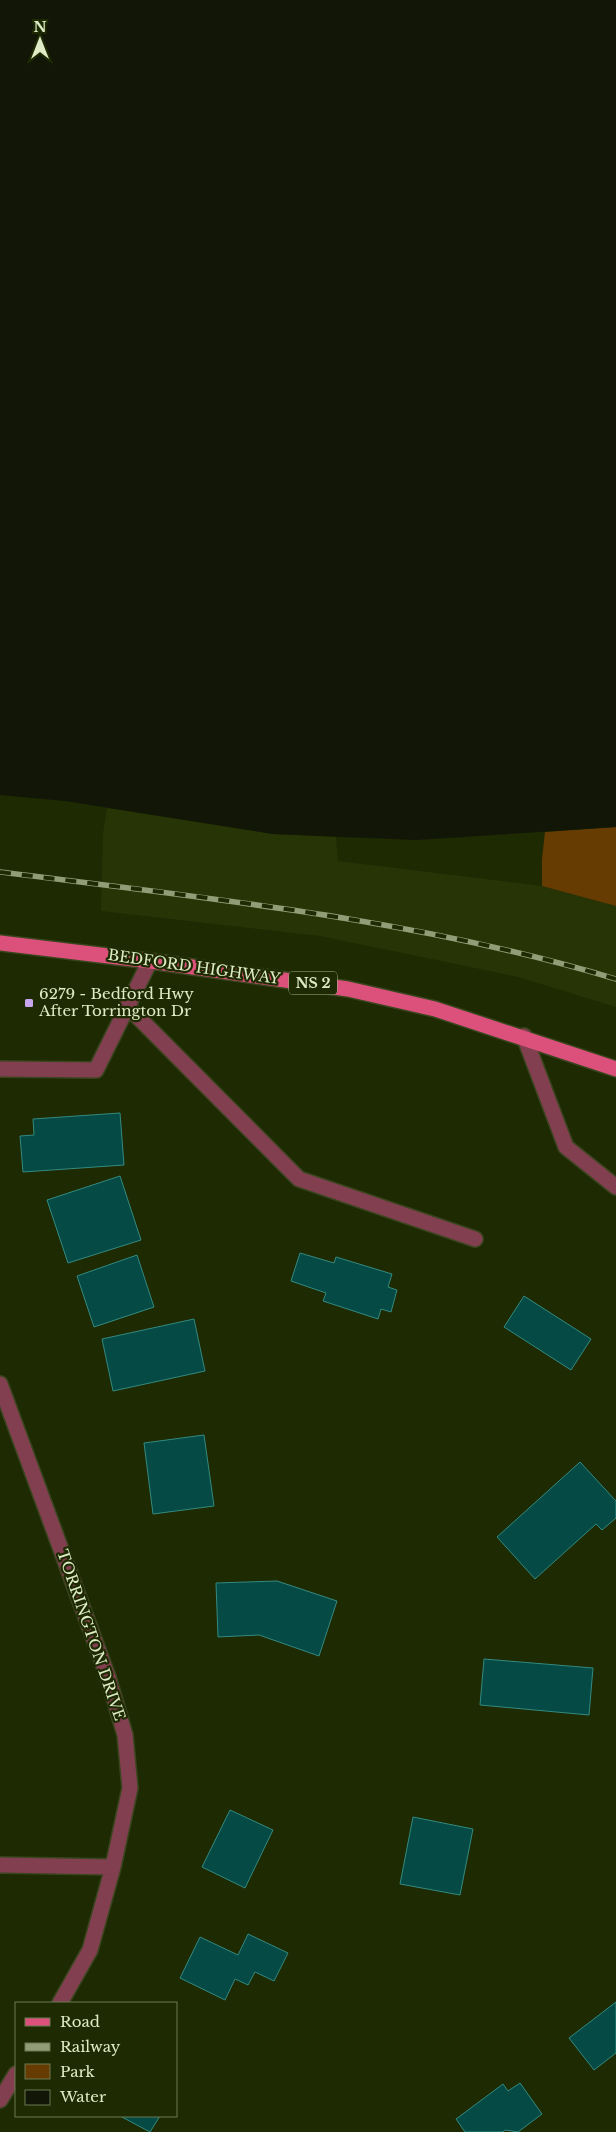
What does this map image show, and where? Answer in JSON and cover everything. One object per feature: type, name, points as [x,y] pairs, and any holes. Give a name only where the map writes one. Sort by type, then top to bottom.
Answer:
[{"type":"main road","name":"BEDFORD HIGHWAY","points":[[0,943],[348,988],[435,1009],[524,1036],[616,1069]]},
{"type":"street","points":[[0,1069],[96,1070],[150,961]]},
{"type":"street","points":[[127,1006],[299,1178],[475,1239]]},
{"type":"street","points":[[524,1036],[566,1147],[616,1187]]},
{"type":"street","name":"TORRINGTON DRIVE","points":[[0,1384],[108,1677],[125,1735],[130,1788],[113,1867],[90,1950],[61,2002]]},
{"type":"street","points":[[0,1865],[113,1867]]},
{"type":"street","points":[[0,2100],[15,2076]]},
{"type":"shaded area","points":[[107,808],[273,834],[336,837],[338,861],[542,886],[616,906],[616,1007],[518,977],[320,936],[101,911],[103,833]]},
{"type":"green space","points":[[616,827],[616,906],[542,886],[545,832]]},
{"type":"water","points":[[0,0],[616,0],[616,827],[416,840],[273,834],[65,801],[0,795]]},
{"type":"building","points":[[120,1113],[124,1165],[23,1172],[20,1136],[34,1135],[33,1119]]},
{"type":"building","points":[[120,1176],[141,1240],[68,1263],[47,1200]]},
{"type":"building","points":[[300,1253],[334,1263],[336,1257],[392,1274],[388,1287],[397,1290],[391,1312],[381,1309],[378,1319],[323,1301],[326,1293],[291,1281]]},
{"type":"building","points":[[137,1255],[154,1307],[94,1327],[77,1276]]},
{"type":"building","points":[[524,1296],[591,1339],[571,1370],[504,1327]]},
{"type":"building","points":[[194,1319],[205,1371],[113,1391],[102,1339]]},
{"type":"building","points":[[204,1435],[214,1506],[153,1514],[144,1443]]},
{"type":"building","points":[[580,1462],[616,1501],[616,1518],[602,1530],[596,1524],[535,1579],[497,1537]]},
{"type":"building","points":[[277,1581],[337,1601],[319,1656],[259,1635],[218,1637],[216,1583]]},
{"type":"building","points":[[484,1659],[593,1668],[589,1715],[480,1705]]},
{"type":"building","points":[[230,1810],[273,1830],[245,1888],[202,1867]]},
{"type":"building","points":[[413,1817],[473,1829],[460,1895],[400,1884]]},
{"type":"building","points":[[248,1934],[288,1953],[274,1981],[255,1972],[248,1985],[235,1979],[225,2000],[180,1978],[200,1937],[238,1955]]},
{"type":"building","points":[[616,2002],[616,2053],[594,2070],[569,2038]]},
{"type":"building","points":[[520,2083],[542,2114],[518,2132],[505,2130],[503,2132],[465,2132],[456,2119],[503,2084],[508,2091]]},
{"type":"building","points":[[122,2117],[159,2117],[150,2132]]},
{"type":"railway","points":[[0,872],[233,901],[388,926],[541,958],[616,979]]},
{"type":"place","name":"6279 - Bedford Hwy After Torrington Dr","points":[[29,1003]]}]
